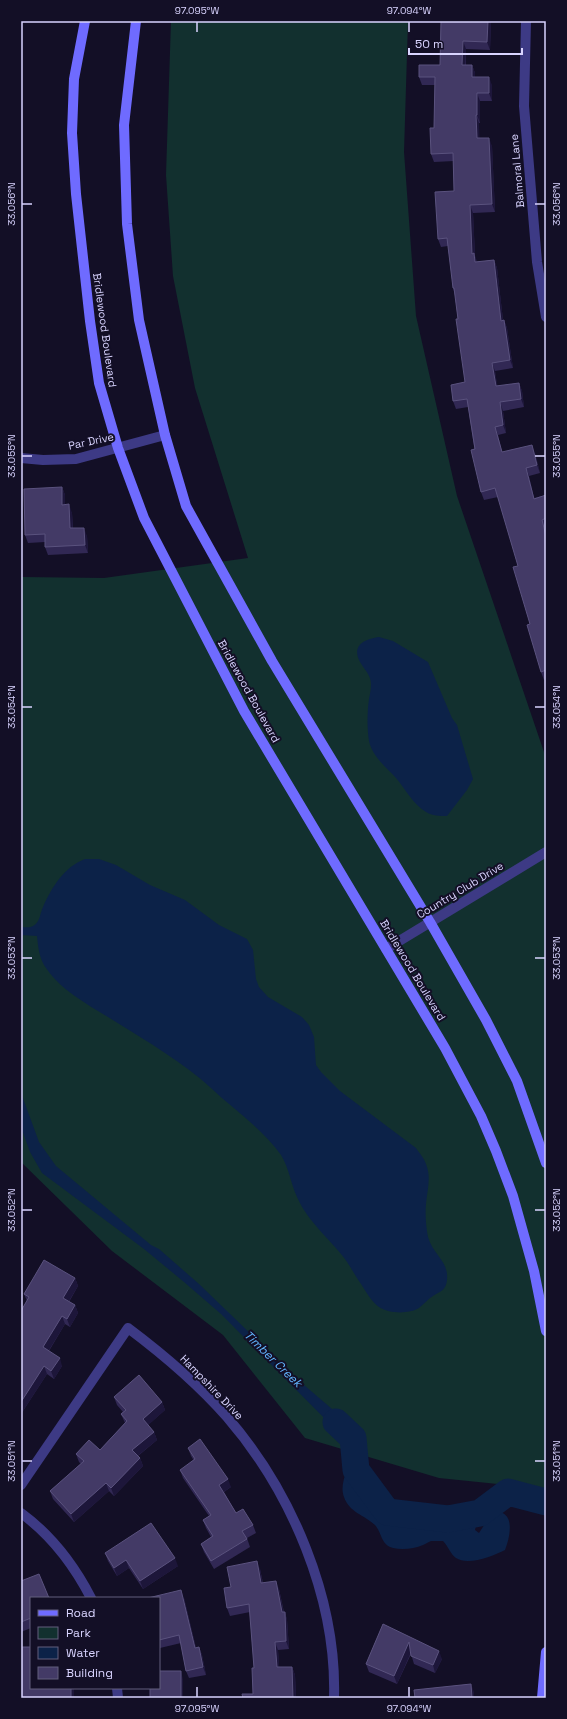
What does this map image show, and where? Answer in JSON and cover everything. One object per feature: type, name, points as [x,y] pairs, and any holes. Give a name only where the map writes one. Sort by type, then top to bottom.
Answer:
[{"type":"main road","name":"Bridlewood Boulevard","points":[[85,21],[74,79],[72,133],[76,194],[90,321],[99,383],[118,448],[144,518],[244,711],[455,1066],[481,1116],[513,1196],[534,1271],[546,1331]]},
{"type":"main road","points":[[136,21],[124,125],[127,224],[139,320],[165,435],[186,506],[272,661],[430,922],[486,1020],[505,1056],[528,1111],[546,1163]]},
{"type":"main road","points":[[542,1698],[546,1652]]},
{"type":"street","name":"Balmoral Lane","points":[[526,21],[524,106],[537,262],[546,317]]},
{"type":"street","name":"Par Drive","points":[[21,458],[43,460],[76,458],[165,435]]},
{"type":"street","name":"Country Club Drive","points":[[386,949],[546,852]]},
{"type":"street","name":"Hampshire Drive","points":[[21,1485],[128,1328],[160,1352],[195,1384],[227,1417],[256,1454],[279,1492],[297,1527],[311,1562],[323,1605],[331,1646],[334,1698]]},
{"type":"street","points":[[21,1513],[55,1543],[90,1597]]},
{"type":"green space","points":[[171,21],[408,21],[404,152],[416,316],[457,496],[546,758],[546,1489],[439,1478],[305,1438],[223,1335],[112,1251],[21,1162],[21,577],[104,578],[248,558],[195,388],[173,276],[166,175]]},
{"type":"water","points":[[379,637],[393,641],[428,662],[452,718],[457,725],[473,779],[467,790],[447,816],[431,814],[421,809],[373,752],[368,736],[368,704],[371,681],[369,675],[360,662],[357,651],[358,647],[364,641]]},
{"type":"water","points":[[85,859],[99,859],[116,865],[150,885],[185,900],[219,925],[247,939],[253,950],[256,979],[259,987],[268,997],[302,1017],[309,1025],[314,1037],[316,1065],[321,1072],[340,1091],[416,1148],[424,1159],[429,1176],[426,1208],[428,1237],[433,1249],[446,1268],[447,1280],[446,1286],[443,1290],[431,1297],[415,1310],[393,1312],[379,1307],[369,1297],[339,1251],[319,1230],[307,1214],[297,1197],[284,1160],[266,1137],[178,1061],[86,1004],[58,983],[44,965],[38,947],[37,936],[21,935],[21,927],[30,927],[35,925],[42,909],[60,878],[71,867]]},
{"type":"water","points":[[21,1093],[39,1142],[56,1166],[151,1245],[159,1249],[199,1284],[257,1340],[277,1362],[352,1426],[356,1438],[353,1466],[405,1507],[410,1521],[424,1528],[441,1522],[443,1518],[442,1511],[446,1509],[467,1509],[475,1512],[478,1517],[475,1530],[479,1533],[490,1516],[495,1512],[502,1513],[506,1515],[510,1526],[510,1532],[505,1550],[474,1561],[467,1561],[454,1557],[443,1541],[431,1541],[424,1545],[404,1549],[393,1548],[386,1544],[375,1525],[353,1510],[346,1502],[344,1497],[344,1479],[350,1460],[351,1451],[350,1443],[344,1435],[333,1427],[221,1314],[144,1249],[42,1173],[30,1152],[21,1127]]},
{"type":"building","points":[[441,21],[488,21],[487,42],[463,41],[462,65],[472,65],[472,77],[489,77],[489,93],[477,93],[476,115],[477,138],[489,138],[492,204],[470,205],[472,254],[474,253],[475,262],[494,260],[501,321],[504,320],[510,360],[492,363],[496,386],[519,383],[521,399],[500,402],[503,425],[495,427],[502,452],[532,445],[537,465],[526,468],[534,499],[546,495],[546,518],[542,520],[546,536],[546,670],[541,672],[527,625],[530,624],[513,567],[518,566],[495,488],[481,492],[471,450],[475,449],[467,399],[453,401],[451,385],[465,382],[447,238],[438,239],[435,192],[454,191],[453,153],[431,154],[430,128],[434,128],[435,77],[419,77],[419,65],[440,65]]},
{"type":"building","points":[[62,487],[62,505],[69,504],[70,528],[84,528],[85,545],[45,547],[45,534],[25,535],[24,489]]},
{"type":"building","points":[[44,1260],[75,1278],[63,1298],[75,1305],[67,1319],[62,1316],[43,1347],[60,1358],[51,1371],[44,1366],[21,1402],[21,1311],[29,1297],[24,1294]]},
{"type":"building","points":[[139,1375],[162,1402],[143,1419],[154,1432],[132,1450],[140,1458],[111,1488],[106,1483],[71,1514],[50,1491],[84,1461],[76,1454],[89,1440],[100,1450],[127,1421],[121,1414],[126,1410],[114,1397]]},
{"type":"building","points":[[200,1439],[228,1479],[219,1485],[236,1513],[243,1509],[253,1525],[242,1531],[247,1539],[211,1561],[201,1544],[213,1536],[203,1520],[211,1515],[180,1470],[195,1459],[188,1448]]},
{"type":"building","points":[[151,1523],[175,1558],[140,1581],[126,1560],[114,1568],[105,1553]]},
{"type":"building","points":[[257,1561],[261,1583],[276,1581],[282,1612],[285,1612],[286,1641],[275,1642],[277,1667],[292,1667],[293,1698],[243,1698],[242,1694],[253,1694],[252,1668],[254,1668],[249,1604],[227,1608],[224,1588],[231,1587],[227,1567]]},
{"type":"building","points":[[39,1574],[49,1597],[30,1597],[30,1618],[21,1622],[21,1581]]},
{"type":"building","points":[[181,1590],[195,1648],[199,1647],[203,1667],[186,1671],[179,1635],[160,1640],[160,1597],[152,1597]]},
{"type":"building","points":[[383,1624],[439,1651],[433,1665],[411,1656],[409,1642],[394,1676],[366,1664]]},
{"type":"building","points":[[22,1647],[30,1647],[30,1689],[71,1689],[71,1698],[22,1698]]},
{"type":"building","points":[[160,1671],[181,1671],[181,1698],[150,1698],[150,1689],[160,1689]]},
{"type":"building","points":[[471,1684],[472,1698],[415,1698],[414,1690]]},
{"type":"waterway","name":"Timber Creek","points":[[336,1422],[353,1438],[356,1470],[387,1512],[448,1519],[480,1513],[508,1492],[546,1502]]}]
